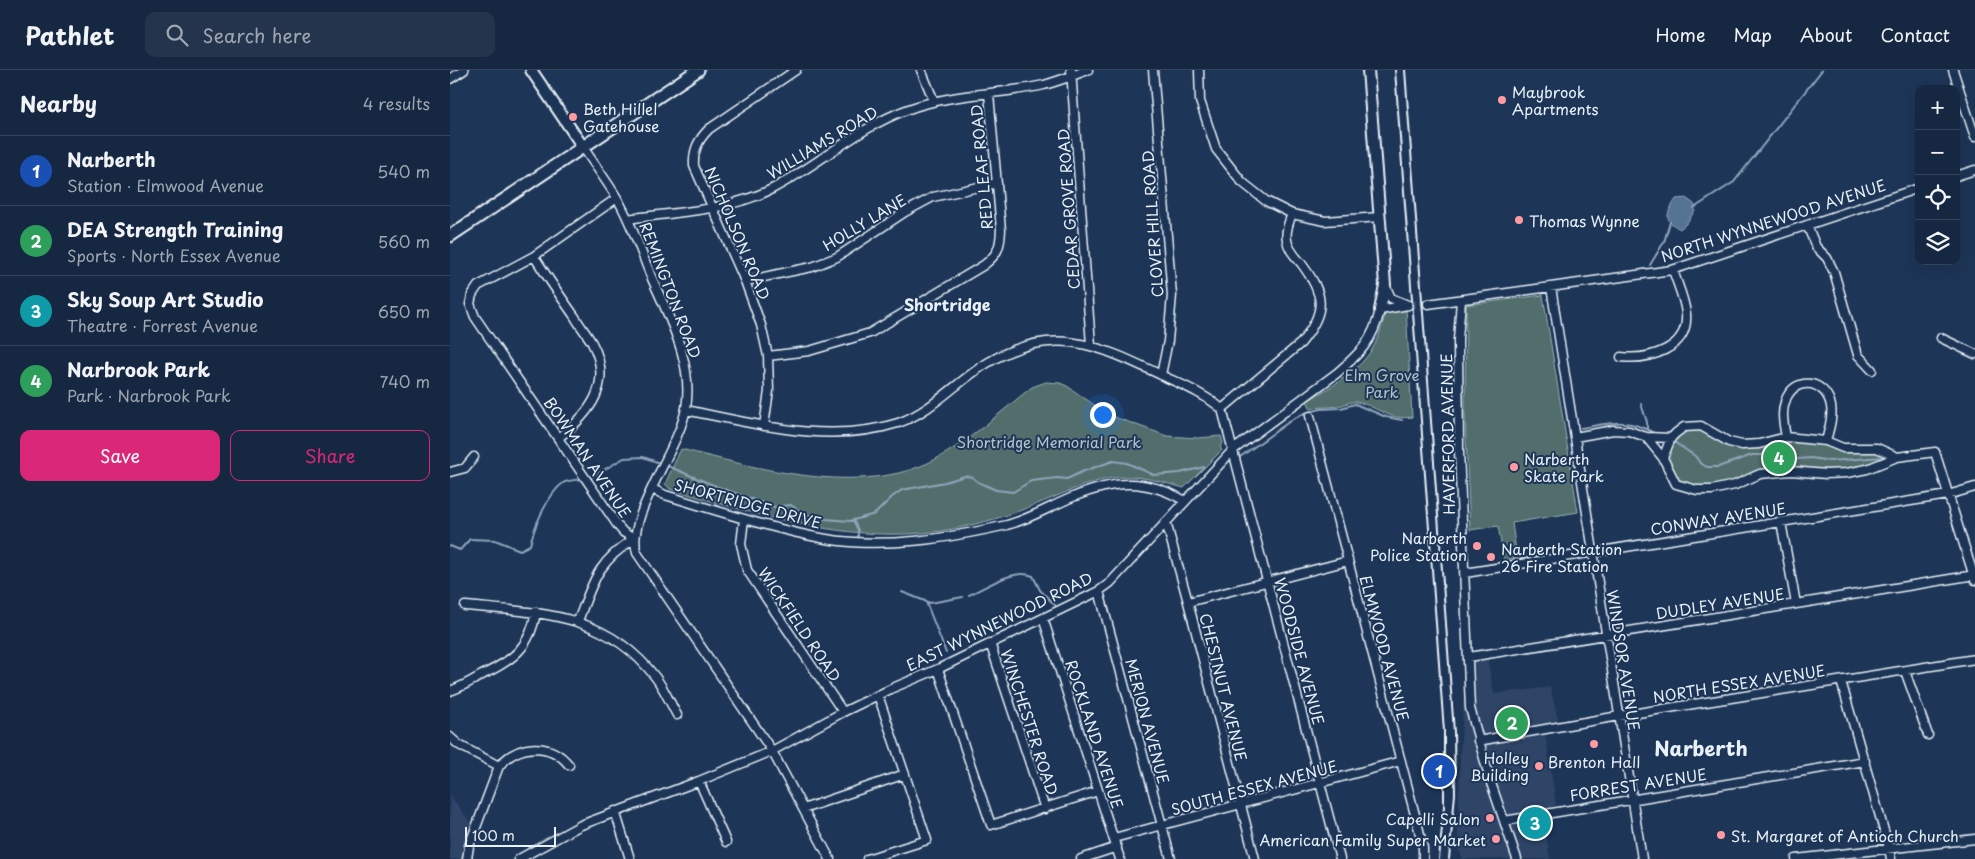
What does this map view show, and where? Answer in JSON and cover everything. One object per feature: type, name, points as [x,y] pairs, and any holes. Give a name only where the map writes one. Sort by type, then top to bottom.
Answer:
[{"type":"highway","points":[[450,236],[698,70]]},
{"type":"main road","name":"REMINGTON ROAD","points":[[531,70],[583,147]]},
{"type":"main road","name":"EAST WYNNEWOOD ROAD","points":[[1368,70],[1385,285],[1380,310]]},
{"type":"street","points":[[450,79],[464,70]]},
{"type":"street","name":"NICHOLSON ROAD","points":[[764,426],[769,391],[768,356],[761,325],[745,281],[694,166],[695,147],[700,138],[709,129],[796,70]]},
{"type":"street","points":[[921,70],[934,101]]},
{"type":"street","name":"WILLIAMS ROAD","points":[[628,219],[740,202],[771,189],[878,122],[907,109],[934,101],[1045,85],[1072,73],[1088,70]]},
{"type":"street","name":"CLOVER HILL ROAD","points":[[1153,70],[1172,295],[1168,341],[1161,375]]},
{"type":"street","points":[[1199,70],[1200,101],[1216,149],[1242,182],[1266,201],[1292,214],[1325,221],[1380,217]]},
{"type":"street","points":[[1953,70],[1975,137]]},
{"type":"street","name":"CEDAR GROVE ROAD","points":[[1072,73],[1091,345]]},
{"type":"street","name":"RED LEAF ROAD","points":[[768,356],[809,351],[870,333],[984,265],[995,256],[1000,244],[1001,230],[989,94]]},
{"type":"street","name":"REMINGTON ROAD","points":[[583,147],[617,198],[628,219],[683,356],[688,384],[686,410],[679,433],[638,520],[634,539]]},
{"type":"street","points":[[1959,175],[1975,170]]},
{"type":"street","name":"HOLLY LANE","points":[[745,281],[812,267],[837,257],[905,212],[933,197],[997,183]]},
{"type":"street","name":"NORTH WYNNEWOOD AVENUE","points":[[1428,304],[1673,270],[1915,189]]},
{"type":"street","points":[[558,438],[585,414],[593,404],[600,380],[600,367],[592,343],[534,256],[617,198]]},
{"type":"street","points":[[686,410],[764,426],[812,433],[860,430],[900,422],[943,397],[988,363],[1009,351],[1027,344],[1052,340],[1091,345],[1115,353],[1206,396],[1222,409],[1301,343],[1311,331],[1317,316],[1320,304],[1318,288],[1290,250],[1286,240],[1287,228],[1292,214]]},
{"type":"street","points":[[1807,225],[1816,247],[1826,258],[1834,272],[1858,355],[1872,370]]},
{"type":"street","name":"BOWMAN AVENUE","points":[[534,256],[481,283],[474,290],[470,299],[475,317],[618,526],[623,532],[634,539],[640,558],[772,751],[830,859]]},
{"type":"street","points":[[1621,357],[1634,358],[1661,352],[1672,346],[1682,336],[1686,325],[1686,313],[1673,270]]},
{"type":"street","points":[[1380,310],[1408,306],[1391,298],[1385,285]]},
{"type":"street","name":"WINDSOR AVENUE","points":[[1551,288],[1642,859]]},
{"type":"street","name":"HAVERFORD AVENUE","points":[[1461,300],[1458,340],[1459,442],[1470,708],[1478,741],[1517,859]]},
{"type":"street","name":"EAST WYNNEWOOD ROAD","points":[[519,859],[574,829],[615,811],[699,781],[772,751],[843,712],[938,669],[1099,591],[1110,583],[1233,450],[1353,359],[1366,345],[1376,328],[1380,310]]},
{"type":"street","points":[[1941,338],[1975,354]]},
{"type":"street","points":[[1786,437],[1783,410],[1785,400],[1790,391],[1798,385],[1810,383],[1819,386],[1830,402],[1831,422],[1826,440]]},
{"type":"street","name":"WOODSIDE AVENUE","points":[[1222,409],[1340,859]]},
{"type":"street","name":"ELMWOOD AVENUE","points":[[1310,416],[1422,841],[1423,859]]},
{"type":"street","points":[[1663,458],[1671,438],[1684,427],[1701,426],[1729,442],[1742,445],[1759,444],[1786,437],[1826,440],[1843,448],[1877,448],[1897,457]]},
{"type":"street","points":[[1575,437],[1613,430],[1629,431],[1646,438],[1671,438]]},
{"type":"street","points":[[1646,438],[1663,458],[1676,484],[1686,488],[1707,490],[1735,485],[1760,474],[1791,471],[1826,474],[1847,473],[1867,469],[1897,457],[1935,452],[1974,577]]},
{"type":"street","points":[[450,472],[465,468],[474,457]]},
{"type":"street","name":"SHORTRIDGE DRIVE","points":[[652,489],[665,495],[744,518],[828,539],[869,542],[915,542],[1008,524],[1043,512],[1074,497],[1112,485],[1147,485],[1167,491],[1185,501]]},
{"type":"street","name":"CONWAY AVENUE","points":[[1465,573],[1948,495],[1975,487]]},
{"type":"street","name":"WICKFIELD ROAD","points":[[744,518],[741,544],[747,570],[843,712]]},
{"type":"street","name":"CHESTNUT AVENUE","points":[[1166,522],[1255,859]]},
{"type":"street","points":[[1781,522],[1796,604]]},
{"type":"street","points":[[578,621],[592,584],[601,568],[611,555],[634,539]]},
{"type":"street","points":[[1188,602],[1348,561]]},
{"type":"street","name":"DUDLEY AVENUE","points":[[1469,657],[1974,577]]},
{"type":"street","name":"MERION AVENUE","points":[[1099,591],[1171,859]]},
{"type":"street","points":[[465,606],[556,615],[578,621],[598,630],[617,641],[645,665],[662,686],[677,715]]},
{"type":"street","points":[[450,690],[505,664],[515,656],[530,634],[536,612]]},
{"type":"street","name":"ROCKLAND AVENUE","points":[[1043,618],[1120,859]]},
{"type":"street","name":"WINCHESTER ROAD","points":[[990,643],[1044,809]]},
{"type":"street","name":"NORTH ESSEX AVENUE","points":[[1478,741],[1619,716],[1975,659]]},
{"type":"street","points":[[938,669],[991,825],[1098,791]]},
{"type":"street","points":[[1905,671],[1928,735]]},
{"type":"street","points":[[1841,681],[1891,859]]},
{"type":"street","points":[[867,859],[927,840],[878,695]]},
{"type":"street","points":[[450,737],[459,745],[499,766]]},
{"type":"street","points":[[467,859],[469,846],[499,766],[515,752],[535,748],[557,753],[569,765]]},
{"type":"street","name":"FORREST AVENUE","points":[[1504,821],[1865,761]]},
{"type":"street","name":"SOUTH ESSEX AVENUE","points":[[1114,838],[1401,762]]},
{"type":"street","points":[[803,809],[905,774]]},
{"type":"street","points":[[699,781],[726,842]]},
{"type":"street","points":[[615,811],[630,859]]},
{"type":"street","points":[[1796,859],[1975,839]]},
{"type":"street","points":[[1081,859],[1117,847]]},
{"type":"shaded area","points":[[1686,198],[1694,204],[1695,211],[1680,229],[1674,226],[1668,219],[1668,216],[1670,208],[1676,199]]},
{"type":"shaded area","points":[[1487,658],[1494,694],[1550,687],[1559,723],[1544,725],[1556,804],[1543,816],[1550,859],[1463,859],[1458,848],[1460,753],[1466,663]]},
{"type":"shaded area","points":[[450,795],[475,829],[467,859],[450,859]]},
{"type":"green space","points":[[1543,295],[1578,512],[1512,523],[1517,558],[1504,560],[1498,526],[1470,530],[1465,416],[1466,305]]},
{"type":"green space","name":"Elm Grove Park","points":[[1406,308],[1412,417],[1397,417],[1357,402],[1311,409],[1307,401],[1345,377],[1369,354],[1375,344],[1386,311]]},
{"type":"green space","name":"Shortridge Memorial Park","points":[[1046,382],[1060,383],[1067,386],[1109,415],[1167,436],[1198,438],[1221,436],[1223,443],[1220,447],[1222,450],[1184,488],[1155,480],[1125,477],[1113,478],[1077,488],[987,521],[941,531],[906,534],[872,534],[804,525],[703,499],[670,489],[665,484],[681,449],[742,464],[808,476],[874,477],[905,471],[934,460],[947,452],[972,435],[1032,387]]},
{"type":"green space","points":[[1701,426],[1742,445],[1786,437],[1843,448],[1862,447],[1897,457],[1867,469],[1760,474],[1712,490],[1676,484],[1663,458],[1676,433]]},
{"type":"waterway","points":[[1694,208],[1734,182],[1822,70]]},
{"type":"waterway","points":[[1650,265],[1664,242],[1670,222]]},
{"type":"waterway","points":[[1240,457],[1293,419],[1305,413],[1321,409],[1341,408],[1355,404],[1386,417],[1402,420]]},
{"type":"waterway","points":[[1641,404],[1647,428]]},
{"type":"waterway","points":[[1581,428],[1611,423],[1628,423],[1656,434]]},
{"type":"waterway","points":[[1674,442],[1695,456],[1700,463],[1707,467],[1718,467],[1752,455],[1766,455],[1785,460],[1811,458],[1830,461],[1883,457]]},
{"type":"waterway","points":[[590,478],[624,458],[643,457],[660,463]]},
{"type":"waterway","points":[[665,465],[774,507],[791,505],[804,514],[825,519],[850,521],[875,514],[902,490],[945,482],[965,476],[972,477],[978,482],[996,490],[1013,492],[1031,481],[1057,478],[1067,479],[1113,461],[1127,463],[1154,475],[1180,473],[1204,467]]},
{"type":"waterway","points":[[450,546],[460,550],[470,539],[495,540],[520,550],[530,545],[538,520],[557,488],[563,483],[582,479]]},
{"type":"waterway","points":[[853,520],[858,530],[858,536]]},
{"type":"waterway","points":[[969,595],[1009,576],[1025,574],[1033,576],[1040,590],[1055,605]]},
{"type":"waterway","points":[[902,592],[930,603],[963,597]]},
{"type":"waterway","points":[[926,602],[946,653]]},
{"type":"tunnel","points":[[1408,305],[1428,304]]},
{"type":"railway","points":[[1395,70],[1444,731],[1444,806],[1439,859]]},
{"type":"railway","points":[[1405,70],[1454,732],[1455,794],[1449,859]]},
{"type":"place","name":"Maybrook Apartments","points":[[1502,100]]},
{"type":"place","name":"Beth Hillel Gatehouse","points":[[573,117]]},
{"type":"place","name":"Thomas Wynne","points":[[1519,220]]},
{"type":"place","name":"Narbrook Park","points":[[1779,458]]},
{"type":"place","name":"Narberth Skate Park","points":[[1514,467]]},
{"type":"place","name":"Narberth Police Station","points":[[1477,546]]},
{"type":"place","name":"Narberth Station 26 Fire Station","points":[[1491,557]]},
{"type":"place","name":"DEA Strength Training","points":[[1512,723]]},
{"type":"place","name":"Brenton Hall","points":[[1594,744]]},
{"type":"place","name":"Holley Building","points":[[1539,766]]},
{"type":"place","name":"Narberth","points":[[1439,771]]},
{"type":"place","name":"Capelli Salon","points":[[1490,818]]},
{"type":"place","name":"Sky Soup Art Studio","points":[[1535,823]]},
{"type":"place","name":"St. Margaret of Antioch Church","points":[[1721,835]]},
{"type":"place","name":"American Family Super Market","points":[[1496,839]]},
{"type":"district","name":"Shortridge","points":[[947,304]]},
{"type":"district","name":"Narberth","points":[[1701,748]]}]
